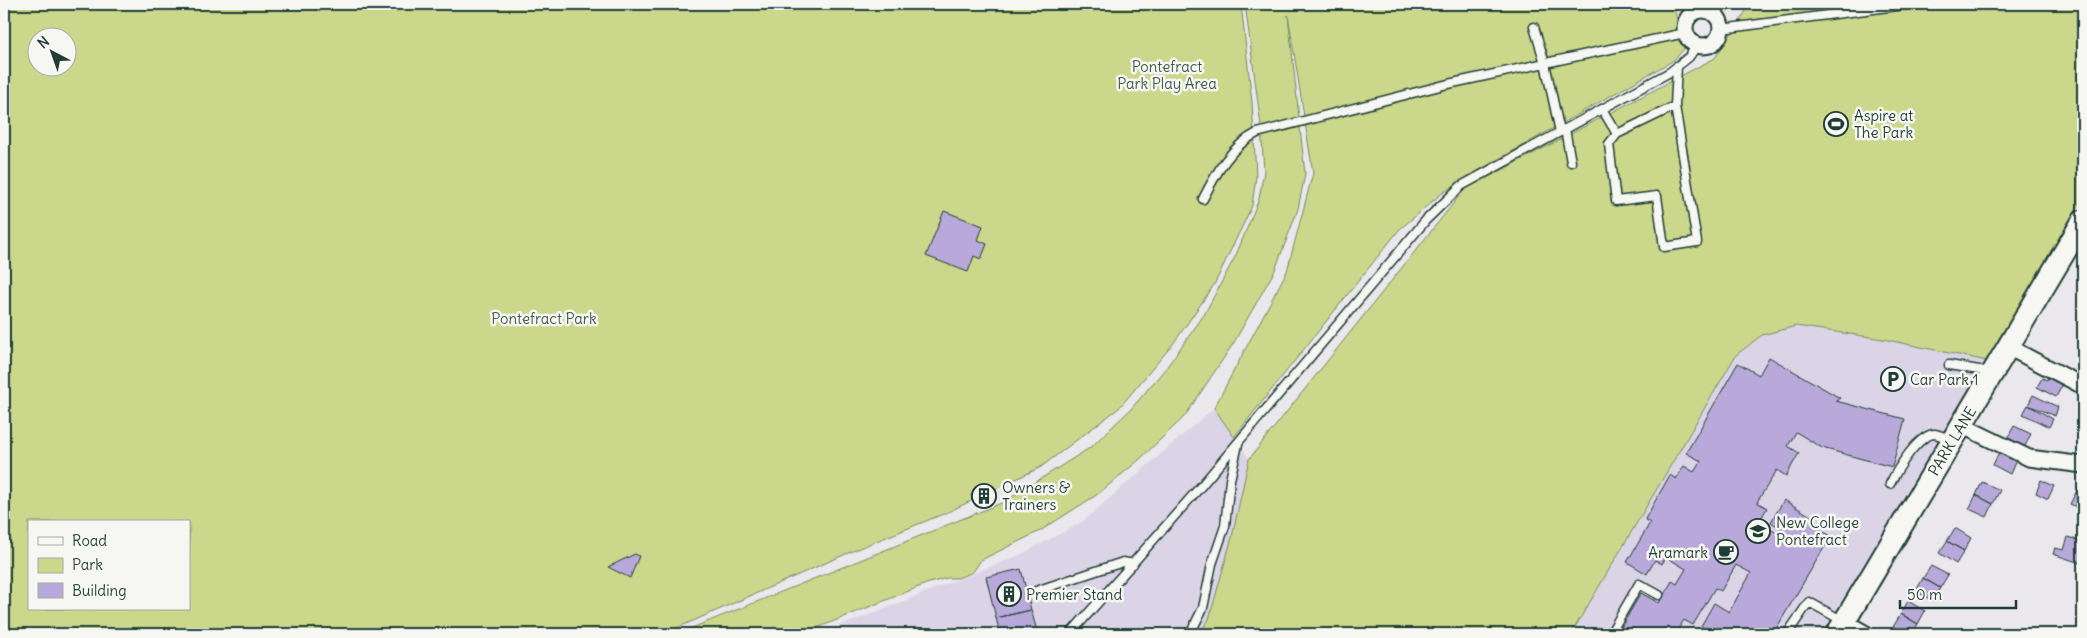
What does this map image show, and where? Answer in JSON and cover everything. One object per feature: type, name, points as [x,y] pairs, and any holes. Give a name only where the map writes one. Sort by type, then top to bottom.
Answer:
[{"type":"main road","name":"PARK LANE","points":[[1841,628],[2083,221]]},
{"type":"street","points":[[1699,7],[1717,17],[1721,28],[1720,34],[1713,43],[1703,46],[1697,46],[1692,43],[1685,34],[1684,27],[1689,16],[1699,7]]},
{"type":"street","points":[[2008,347],[2083,386]]},
{"type":"street","points":[[1957,432],[2029,458],[2083,465]]},
{"type":"street","points":[[1841,628],[1866,634]]},
{"type":"lane","points":[[1721,28],[1912,4]]},
{"type":"lane","points":[[1534,26],[1571,162]]},
{"type":"lane","points":[[1203,199],[1228,157],[1244,140],[1257,133],[1448,84],[1685,34]]},
{"type":"lane","points":[[1070,634],[1239,441],[1426,220],[1460,186],[1677,66],[1690,56],[1697,46]]},
{"type":"lane","points":[[1675,106],[1617,134],[1609,144],[1616,201],[1657,196],[1664,247],[1697,242],[1675,106],[1677,66]]},
{"type":"lane","points":[[1602,109],[1617,134]]},
{"type":"lane","points":[[1949,365],[1992,372]]},
{"type":"lane","points":[[1890,484],[1900,464],[1924,437],[1957,432]]},
{"type":"lane","points":[[1190,634],[1203,608],[1212,564],[1225,526],[1230,480],[1239,441]]},
{"type":"lane","points":[[1036,591],[1123,562],[1133,564]]},
{"type":"lane","points":[[1610,634],[1638,584],[1659,595]]},
{"type":"lane","points":[[1787,634],[1809,602],[1841,628]]},
{"type":"shaded area","name":"New College Pontefract","points":[[1796,326],[1883,339],[1987,361],[1821,634],[1571,634],[1736,355],[1762,335]]},
{"type":"shaded area","points":[[1214,408],[1249,459],[1232,537],[1209,620],[1199,634],[820,634],[1020,555],[1082,522]]},
{"type":"green space","name":"Pontefract Park","points":[[4,4],[1241,4],[1252,102],[1256,176],[1252,206],[1214,285],[1173,344],[1119,408],[1041,467],[948,512],[862,547],[663,634],[4,634]]},
{"type":"green space","points":[[1245,4],[1676,4],[1675,11],[1684,49],[1674,60],[1467,177],[1441,194],[1399,230],[1234,437],[1214,408],[1287,271],[1313,173],[1288,15],[1305,174],[1298,209],[1275,270],[1233,344],[1185,416],[1139,460],[1098,494],[1040,531],[981,560],[973,572],[958,578],[947,578],[926,584],[802,634],[677,634],[1004,502],[1091,447],[1131,409],[1166,368],[1204,315],[1236,255],[1259,199],[1264,171],[1261,126]]},
{"type":"green space","points":[[1734,4],[2083,4],[2083,198],[1987,361],[1883,339],[1796,326],[1762,335],[1736,355],[1571,634],[1199,634],[1209,619],[1232,537],[1249,459],[1464,190],[1715,58],[1746,11]]},
{"type":"building","points":[[944,211],[983,226],[978,240],[987,244],[981,259],[974,256],[968,272],[926,256]]},
{"type":"building","points":[[1769,357],[1840,398],[1836,401],[1905,419],[1892,467],[1822,448],[1796,432],[1788,446],[1799,453],[1786,476],[1777,470],[1757,502],[1767,508],[1759,522],[1777,533],[1780,528],[1771,522],[1784,500],[1816,519],[1812,525],[1831,536],[1773,634],[1715,634],[1701,626],[1714,603],[1729,612],[1751,573],[1736,565],[1721,591],[1715,588],[1693,625],[1684,620],[1675,634],[1617,634],[1641,593],[1659,603],[1672,581],[1677,584],[1686,569],[1666,557],[1662,564],[1655,560],[1647,574],[1627,562],[1650,523],[1645,519],[1670,475],[1676,479],[1684,466],[1694,472],[1701,461],[1686,453],[1738,363],[1759,375]]},
{"type":"building","points":[[2050,373],[2064,382],[2056,397],[2037,387],[2042,378],[2047,380]]},
{"type":"building","points":[[2033,395],[2058,407],[2055,416],[2028,405]]},
{"type":"building","points":[[2028,405],[2053,419],[2049,427],[2023,414]]},
{"type":"building","points":[[2014,426],[2031,434],[2024,448],[2007,439]]},
{"type":"building","points":[[1999,452],[2016,460],[2010,474],[1993,465]]},
{"type":"building","points":[[2041,480],[2054,486],[2048,499],[2036,493]]},
{"type":"building","points":[[1982,482],[2000,490],[1993,504],[1976,495]]},
{"type":"building","points":[[2081,483],[2083,484],[2083,510],[2070,504]]},
{"type":"building","name":"Owners & Trainers","points":[[991,486],[996,497],[976,506],[971,495]]},
{"type":"building","points":[[1976,495],[1993,504],[1987,517],[1969,509]]},
{"type":"building","points":[[1955,528],[1971,538],[1964,551],[1947,541]]},
{"type":"building","points":[[2068,537],[2083,542],[2083,564],[2053,554],[2055,548],[2064,550]]},
{"type":"building","points":[[1947,541],[1964,551],[1956,564],[1939,553]]},
{"type":"building","points":[[635,554],[639,556],[630,578],[608,567]]},
{"type":"building","points":[[1931,566],[1948,575],[1940,588],[1923,578]]},
{"type":"building","name":"Premier Stand","points":[[1021,569],[1031,610],[996,618],[986,577]]},
{"type":"building","points":[[1923,578],[1940,588],[1933,601],[1916,591]]},
{"type":"building","points":[[1908,601],[1925,611],[1918,624],[1901,614]]},
{"type":"building","points":[[1031,610],[1038,634],[1000,634],[996,618]]},
{"type":"building","points":[[1901,614],[1918,624],[1912,634],[1906,634],[1893,627]]},
{"type":"place","name":"Aspire at The Park","points":[[1836,124]]},
{"type":"place","name":"Car Park 1","points":[[1893,379]]},
{"type":"place","name":"Owners & Trainers","points":[[984,496]]},
{"type":"place","name":"New College Pontefract","points":[[1758,531]]},
{"type":"place","name":"Aramark","points":[[1726,552]]},
{"type":"place","name":"Premier Stand","points":[[1009,594]]},
{"type":"park label","name":"Pontefract Park Play Area","points":[[1167,74]]}]
